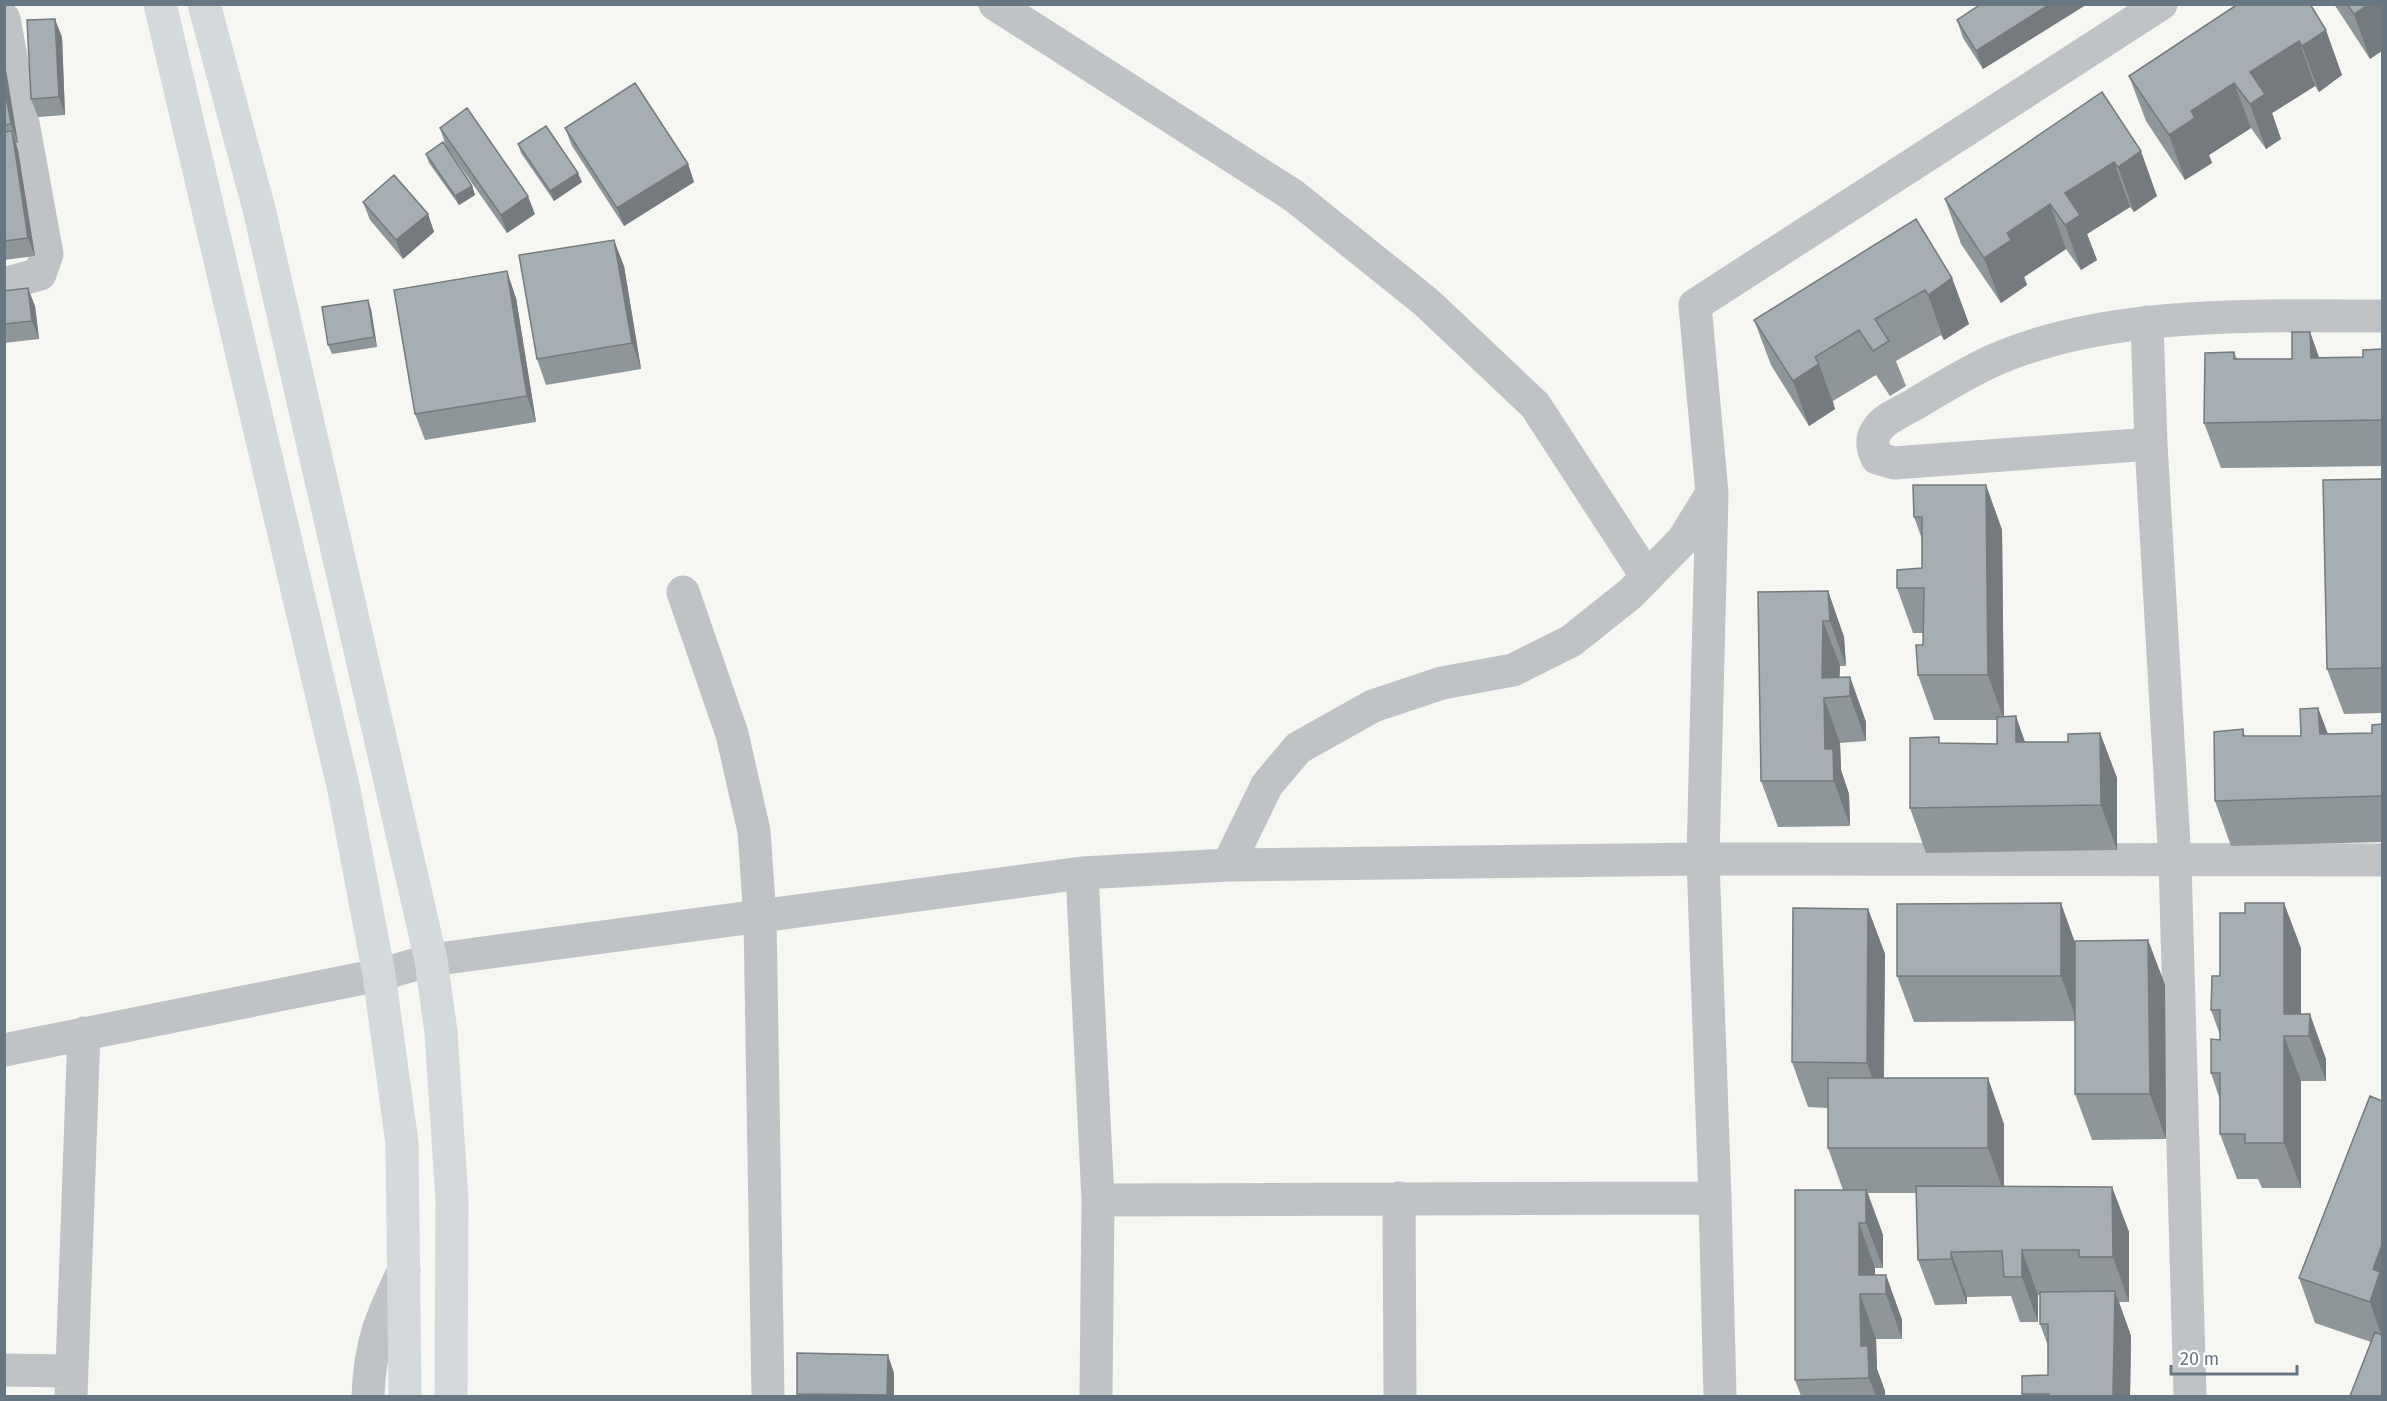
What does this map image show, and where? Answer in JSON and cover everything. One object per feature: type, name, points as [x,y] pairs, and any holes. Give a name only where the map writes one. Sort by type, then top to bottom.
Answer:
[{"type":"main road","points":[[160,4],[344,790],[380,975],[402,1143],[405,1396]]},
{"type":"main road","points":[[204,4],[259,209],[431,960],[441,1042],[452,1200],[451,1396]]},
{"type":"street","points":[[995,4],[1294,196],[1426,302],[1535,405],[1647,577]]},
{"type":"street","points":[[1720,1396],[1703,859],[1712,493],[1695,305],[2161,4]]},
{"type":"street","points":[[4,19],[47,254],[40,274],[4,284]]},
{"type":"street","points":[[2151,444],[1894,463],[1877,458],[1872,446],[1874,432],[1887,420],[1999,358],[2057,340],[2147,322],[2256,316],[2382,316]]},
{"type":"street","points":[[2147,322],[2151,444],[2175,861],[2190,1396]]},
{"type":"street","points":[[1228,865],[1267,785],[1298,748],[1373,706],[1442,683],[1513,670],[1571,641],[1647,577],[1683,540],[1712,493]]},
{"type":"street","points":[[683,592],[732,734],[754,831],[760,918],[768,1396]]},
{"type":"street","points":[[4,1050],[380,975],[431,960],[760,918],[1082,873],[1228,865],[1703,859],[2382,860]]},
{"type":"street","points":[[1082,873],[1098,1200],[1096,1396]]},
{"type":"street","points":[[4,1370],[71,1384],[84,1033]]},
{"type":"street","points":[[1399,1198],[1400,1396]]},
{"type":"street","points":[[1098,1200],[1714,1198]]},
{"type":"street","points":[[368,1396],[373,1347],[381,1316],[404,1270]]},
{"type":"building","points":[[1981,4],[2050,4],[1976,51],[1957,20]]},
{"type":"building","points":[[2238,4],[2310,4],[2326,30],[2302,46],[2299,41],[2250,72],[2265,94],[2250,104],[2234,83],[2191,111],[2195,118],[2169,135],[2129,76]]},
{"type":"building","points":[[2347,4],[2369,4],[2354,14]]},
{"type":"building","points":[[55,19],[59,97],[31,99],[27,20]]},
{"type":"building","points":[[4,83],[11,124],[4,125]]},
{"type":"building","points":[[635,83],[688,164],[617,208],[565,128]]},
{"type":"building","points":[[2102,92],[2141,151],[2118,167],[2114,162],[2065,193],[2080,215],[2065,225],[2050,204],[2007,233],[2011,240],[1984,258],[1945,199]]},
{"type":"building","points":[[467,108],[528,196],[501,215],[440,128]]},
{"type":"building","points":[[546,126],[578,173],[550,191],[518,144]]},
{"type":"building","points":[[12,131],[28,238],[4,241],[4,132]]},
{"type":"building","points":[[443,142],[472,186],[455,196],[426,154]]},
{"type":"building","points":[[394,175],[428,214],[396,240],[363,202]]},
{"type":"building","points":[[1916,219],[1952,278],[1928,295],[1925,290],[1875,319],[1889,341],[1873,351],[1859,330],[1815,357],[1819,364],[1793,381],[1754,320]]},
{"type":"building","points":[[614,240],[632,343],[537,359],[519,255]]},
{"type":"building","points":[[507,271],[527,396],[415,414],[394,290]]},
{"type":"building","points":[[28,288],[32,321],[4,324],[4,291]]},
{"type":"building","points":[[368,300],[374,337],[328,345],[322,307]]},
{"type":"building","points":[[2292,332],[2310,332],[2311,358],[2363,357],[2363,350],[2382,349],[2382,420],[2204,423],[2205,353],[2234,352],[2234,359],[2292,359]]},
{"type":"building","points":[[2382,479],[2382,668],[2327,669],[2323,480]]},
{"type":"building","points":[[1913,485],[1986,485],[1988,675],[1918,675],[1916,645],[1923,645],[1924,588],[1897,588],[1897,570],[1922,568],[1922,517],[1914,517]]},
{"type":"building","points":[[1828,591],[1830,621],[1823,621],[1822,678],[1850,677],[1850,696],[1824,698],[1825,749],[1833,749],[1834,781],[1761,781],[1758,592]]},
{"type":"building","points":[[2318,708],[2320,734],[2372,733],[2372,725],[2382,724],[2382,796],[2215,801],[2214,732],[2243,729],[2243,736],[2301,736],[2300,709]]},
{"type":"building","points":[[2016,716],[2016,742],[2068,742],[2068,734],[2100,733],[2101,805],[1910,808],[1910,738],[1939,737],[1939,743],[1997,744],[1997,717]]},
{"type":"building","points":[[2061,903],[2061,976],[1897,976],[1897,904]]},
{"type":"building","points":[[2245,903],[2284,903],[2284,1014],[2310,1014],[2309,1036],[2284,1036],[2284,1143],[2245,1143],[2245,1134],[2220,1134],[2220,1073],[2211,1073],[2211,1039],[2220,1040],[2220,1010],[2211,1010],[2212,976],[2220,976],[2220,913],[2245,913]]},
{"type":"building","points":[[1793,908],[1868,909],[1867,1063],[1792,1062]]},
{"type":"building","points":[[2148,940],[2150,1094],[2075,1094],[2075,941]]},
{"type":"building","points":[[1828,1078],[1988,1078],[1988,1148],[1828,1148]]},
{"type":"building","points":[[2370,1096],[2382,1101],[2382,1245],[2373,1269],[2380,1272],[2370,1302],[2299,1278]]},
{"type":"building","points":[[1916,1186],[2112,1187],[2113,1257],[2079,1257],[2079,1250],[2022,1250],[2022,1277],[2004,1277],[2002,1251],[1951,1252],[1951,1259],[1918,1260]]},
{"type":"building","points":[[1795,1190],[1866,1190],[1866,1223],[1859,1223],[1859,1275],[1886,1275],[1886,1294],[1860,1294],[1861,1346],[1868,1346],[1869,1378],[1795,1380]]},
{"type":"building","points":[[2115,1291],[2113,1396],[2022,1394],[2022,1376],[2048,1375],[2048,1324],[2040,1324],[2040,1292]]},
{"type":"building","points":[[2375,1332],[2382,1335],[2382,1396],[2350,1396]]},
{"type":"building","points":[[797,1353],[888,1355],[887,1395],[797,1394]]}]
